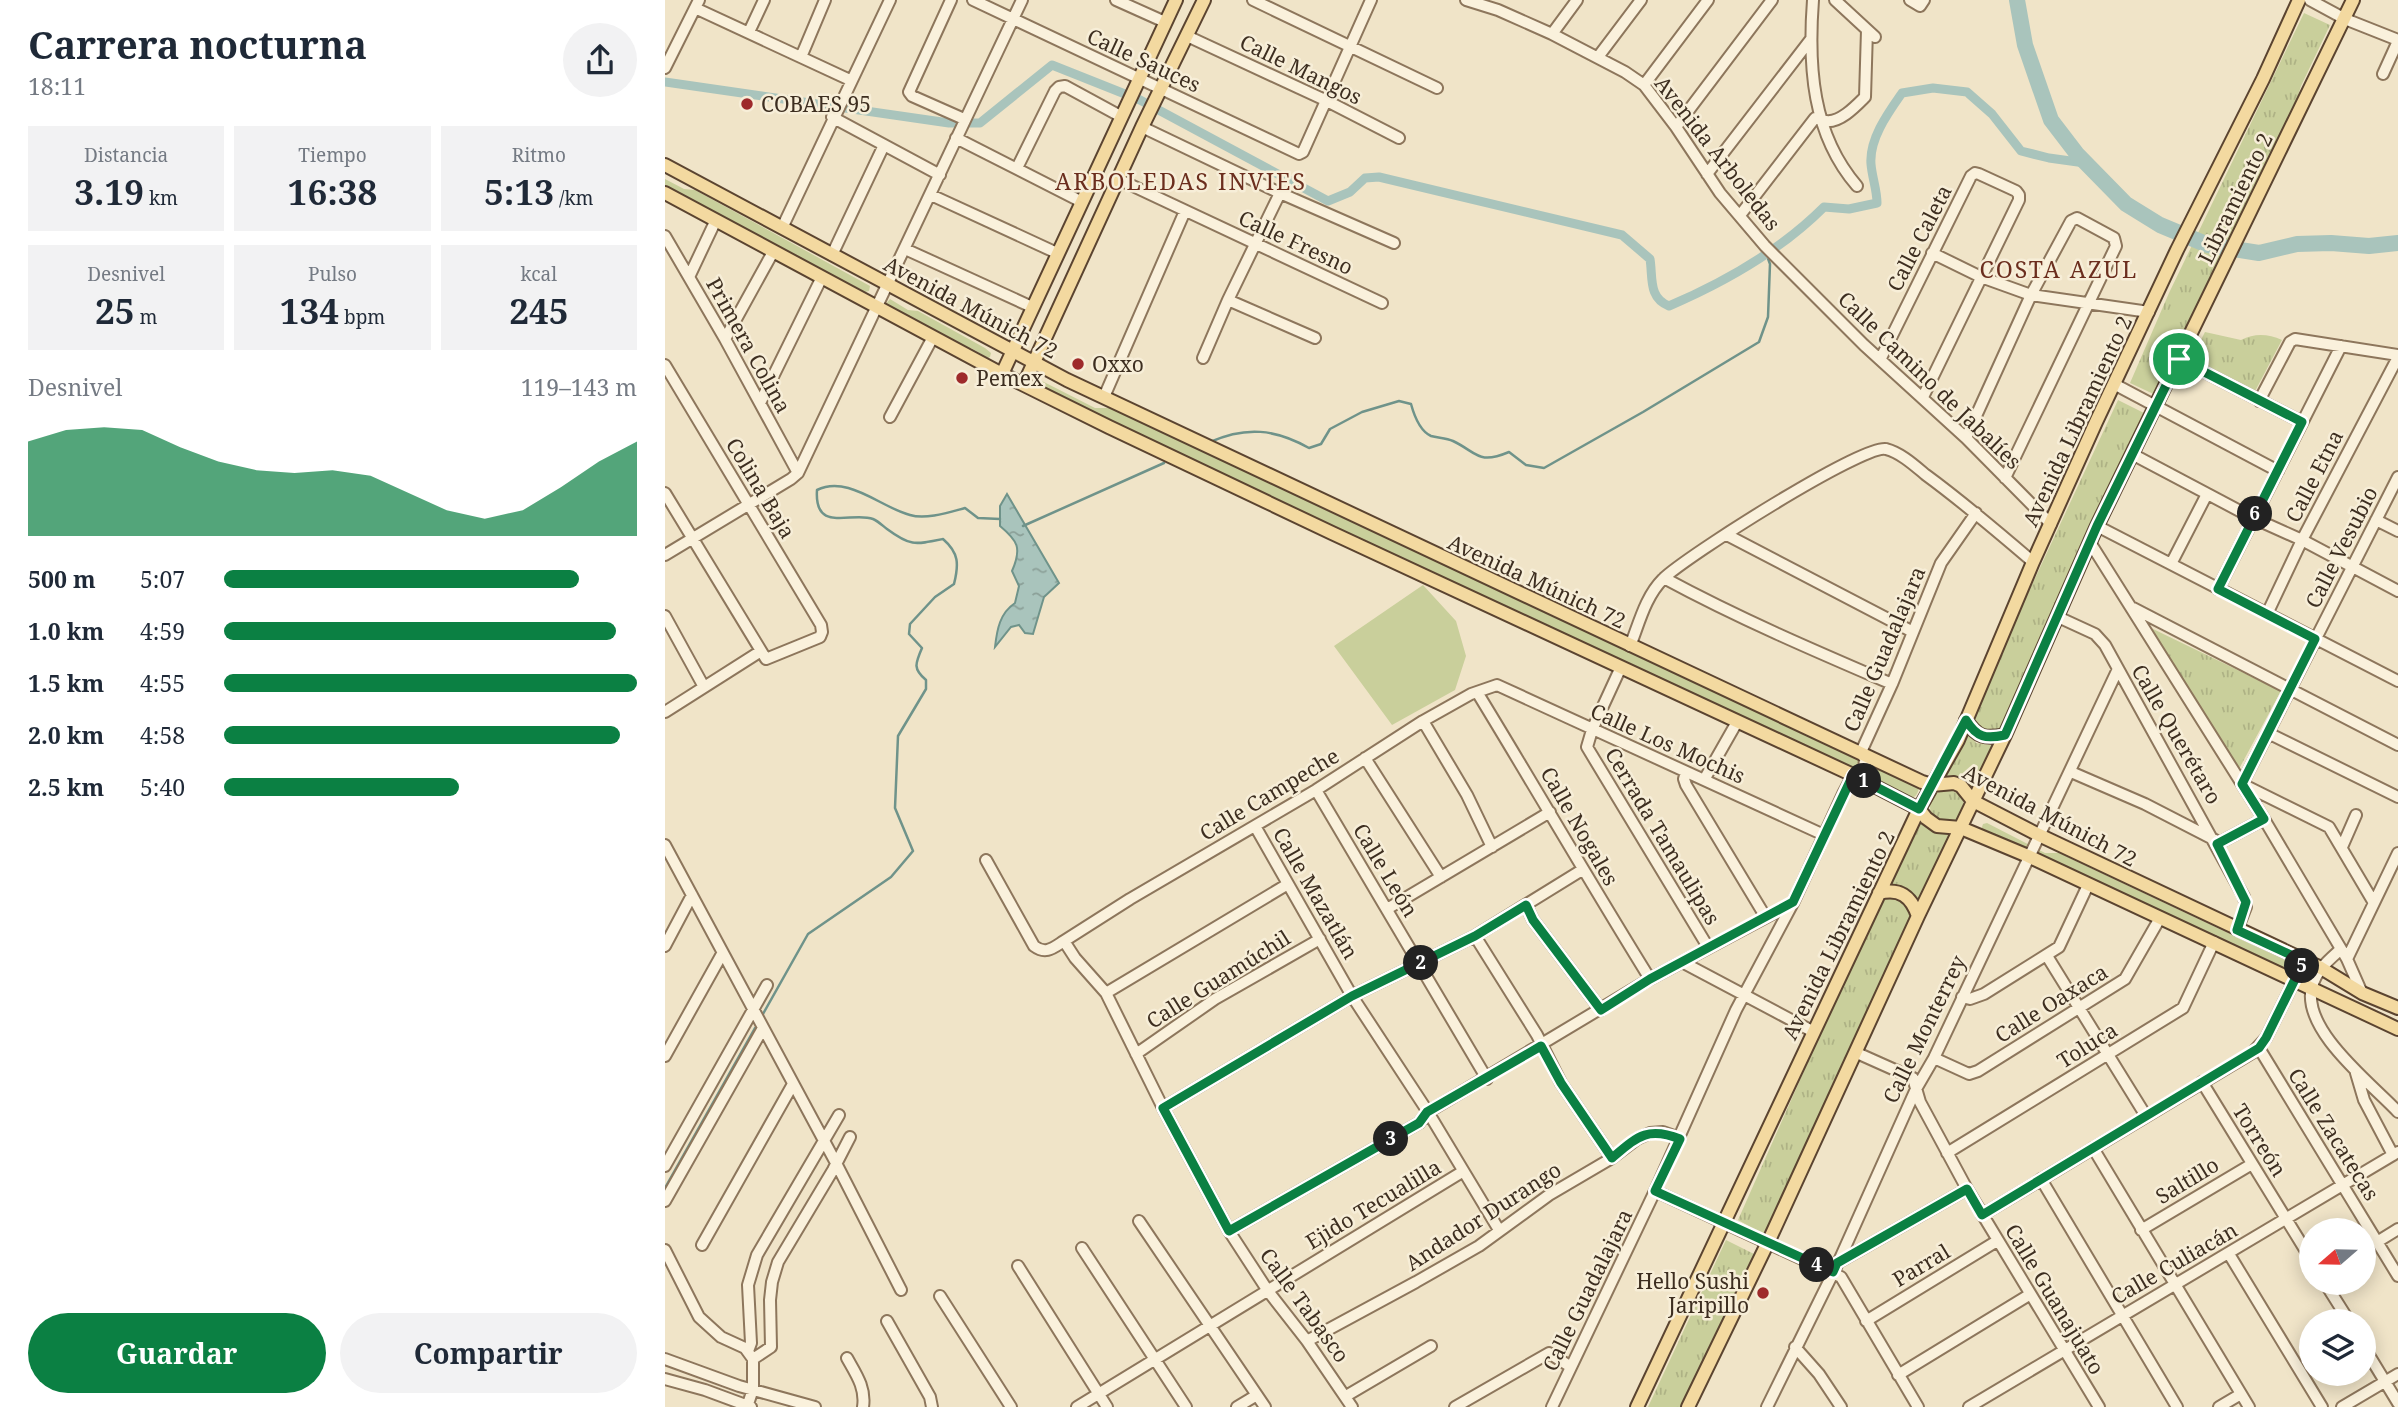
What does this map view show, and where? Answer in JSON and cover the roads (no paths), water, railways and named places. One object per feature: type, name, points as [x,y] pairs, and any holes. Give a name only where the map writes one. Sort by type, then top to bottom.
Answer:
[{"type":"main road","points":[[1002,374],[1176,0]]},
{"type":"main road","points":[[1024,384],[1142,127],[1204,0]]},
{"type":"main road","name":"Libramiento 2","points":[[2177,250],[2263,79],[2299,0]]},
{"type":"main road","name":"Libramiento 2","points":[[2155,410],[2353,0]]},
{"type":"main road","name":"Avenida Múnich 72","points":[[666,166],[1035,364],[1922,782],[1932,785],[1954,783],[1961,786],[1973,802],[2321,968],[2363,993],[2398,1008]]},
{"type":"main road","name":"Avenida Múnich 72","points":[[665,193],[1002,374],[1207,474],[1853,775],[1919,809],[1937,826],[1961,828],[2028,856],[2398,1029]]},
{"type":"main road","name":"Avenida Libramiento 2","points":[[1637,1407],[1812,1031],[1919,809],[1966,720],[2033,562],[2177,250]]},
{"type":"main road","points":[[1691,1406],[2005,735],[2097,526],[2155,410]]},
{"type":"main road","points":[[1207,474],[1211,463],[1211,447]]},
{"type":"main road","points":[[1207,474],[1241,463]]},
{"type":"main road","points":[[1966,720],[1982,737],[2005,735]]},
{"type":"main road","points":[[1879,893],[1891,890],[1908,897],[1918,916]]},
{"type":"street","points":[[749,32],[764,0]]},
{"type":"street","points":[[801,57],[825,0]]},
{"type":"street","points":[[782,228],[835,111],[890,0]]},
{"type":"street","points":[[951,0],[909,92],[1017,168],[1082,202]]},
{"type":"street","name":"Calle Sauces","points":[[973,0],[1137,84],[1155,101],[1299,154],[1303,152],[1325,100]]},
{"type":"street","points":[[665,555],[798,473],[1022,0]]},
{"type":"street","points":[[1116,0],[1165,22]]},
{"type":"street","points":[[1253,0],[1437,88]]},
{"type":"street","points":[[1325,100],[1371,0]]},
{"type":"street","name":"Avenida Arboledas","points":[[1466,0],[1498,10],[1552,34],[1598,57],[1644,85],[1720,193],[1783,264]]},
{"type":"street","points":[[1498,10],[1506,0]]},
{"type":"street","points":[[1552,34],[1577,0]]},
{"type":"street","points":[[1598,57],[1641,0]]},
{"type":"street","points":[[1644,85],[1708,0]]},
{"type":"street","points":[[1676,127],[1772,0]]},
{"type":"street","points":[[1813,0],[1811,39],[1815,95],[1821,119],[1839,163],[1857,186]]},
{"type":"street","points":[[1741,214],[1815,118],[1827,122],[1838,118],[1865,97],[1871,34],[1835,0]]},
{"type":"street","points":[[2310,0],[2345,19],[2398,40],[2383,74]]},
{"type":"street","points":[[665,68],[697,4],[850,80]]},
{"type":"street","name":"Calle Mangos","points":[[1187,36],[1325,100],[1399,138]]},
{"type":"street","points":[[1707,174],[1811,39]]},
{"type":"street","points":[[1017,168],[1059,87],[1065,86],[1122,117]]},
{"type":"street","points":[[835,111],[884,145],[940,175]]},
{"type":"street","points":[[1142,127],[1280,193],[1394,243]]},
{"type":"street","points":[[832,255],[884,145]]},
{"type":"street","name":"Calle Caleta","points":[[1881,358],[1975,173],[2016,191],[2019,195],[1981,277]]},
{"type":"street","name":"Calle Fresno","points":[[1118,179],[1382,303]]},
{"type":"street","points":[[1203,358],[1227,300],[1280,193]]},
{"type":"street","points":[[931,195],[1057,253]]},
{"type":"street","points":[[1104,397],[1185,211]]},
{"type":"street","points":[[1966,438],[2031,295],[2071,220],[2077,218],[2116,242],[2005,478]]},
{"type":"street","points":[[689,277],[715,222]]},
{"type":"street","name":"Primera Colina","points":[[665,236],[798,473]]},
{"type":"street","points":[[905,249],[1032,307]]},
{"type":"street","points":[[725,340],[773,251]]},
{"type":"street","points":[[1933,253],[1981,277],[2031,295],[2149,312]]},
{"type":"street","name":"Calle Camino de Jabalíes","points":[[1783,264],[1966,438],[2051,524]]},
{"type":"street","points":[[759,403],[822,277]]},
{"type":"street","points":[[1923,397],[1981,277]]},
{"type":"street","points":[[1227,300],[1315,338]]},
{"type":"street","points":[[890,417],[933,337]]},
{"type":"street","points":[[2259,401],[2290,342],[2298,339],[2398,356]]},
{"type":"street","points":[[2218,589],[2341,346]]},
{"type":"street","name":"Calle Etna","points":[[2267,614],[2302,540],[2398,356]]},
{"type":"street","points":[[2179,359],[2302,422]]},
{"type":"street","name":"Colina Baja","points":[[665,365],[821,625],[820,637],[764,655]]},
{"type":"street","points":[[2114,384],[2155,410],[2277,471]]},
{"type":"street","points":[[1630,646],[1644,609],[1664,578],[1727,535],[1840,466],[1864,454],[1885,449],[1906,459],[1976,513],[2033,562]]},
{"type":"street","points":[[2132,454],[2398,591]]},
{"type":"street","name":"Calle Vesubio","points":[[2242,784],[2398,477]]},
{"type":"street","points":[[665,493],[764,655],[704,687],[665,712]]},
{"type":"street","points":[[2171,564],[2207,494]]},
{"type":"street","name":"Calle Guadalajara","points":[[1552,1407],[1680,1139],[1744,996],[1793,902],[1853,775],[1860,772],[1865,764],[1861,752],[1941,563],[1976,513]]},
{"type":"street","points":[[2376,520],[2398,531]]},
{"type":"street","points":[[2097,526],[2398,681]]},
{"type":"street","points":[[1727,535],[1913,632]]},
{"type":"street","points":[[2091,544],[2264,819],[2344,954],[2363,993]]},
{"type":"street","points":[[1664,578],[1763,628],[1892,684]]},
{"type":"street","points":[[2131,607],[2398,745]]},
{"type":"street","points":[[665,616],[704,687]]},
{"type":"street","name":"Calle Querétaro","points":[[2058,617],[2100,638],[2118,669],[2216,842],[2246,902],[2237,930]]},
{"type":"street","name":"Cerrada Tamaulipas","points":[[1621,667],[1587,747],[1709,947]]},
{"type":"street","name":"Calle Monterrey","points":[[1767,1407],[2118,669]]},
{"type":"street","name":"Calle Los Mochis","points":[[1497,685],[1824,835]]},
{"type":"street","name":"Calle Campeche","points":[[1064,941],[1315,790],[1423,721],[1477,692],[1497,685]]},
{"type":"street","name":"Calle Nogales","points":[[1477,692],[1650,979]]},
{"type":"street","points":[[1423,721],[1467,795],[1492,847]]},
{"type":"street","points":[[1704,779],[1737,722]]},
{"type":"street","points":[[2268,733],[2398,797]]},
{"type":"street","points":[[1365,758],[1441,877]]},
{"type":"street","points":[[1686,772],[1686,785],[1765,916]]},
{"type":"street","points":[[2071,772],[2145,804],[2216,842],[2264,819]]},
{"type":"street","points":[[2242,784],[2323,823],[2334,833],[2374,903]]},
{"type":"street","name":"Calle León","points":[[1315,790],[1487,1079]]},
{"type":"street","points":[[1387,909],[1550,812]]},
{"type":"street","points":[[2342,847],[2357,815]]},
{"type":"street","name":"Calle Mazatlán","points":[[1255,826],[1352,996],[1499,1230]]},
{"type":"street","points":[[665,845],[837,1163],[901,1290]]},
{"type":"street","points":[[2398,853],[2374,903],[2344,954],[2321,968],[2311,988],[2313,1017],[2356,1073],[2398,1112]]},
{"type":"street","points":[[986,860],[1034,946],[1050,951],[1064,941]]},
{"type":"street","points":[[665,871],[676,865]]},
{"type":"street","points":[[1163,1108],[1352,996],[1475,936],[1582,870]]},
{"type":"street","points":[[1106,993],[1289,884]]},
{"type":"street","points":[[1962,997],[1970,999],[1984,994],[2059,947],[2088,885]]},
{"type":"street","points":[[665,946],[692,895]]},
{"type":"street","points":[[1229,1231],[1419,1123],[1427,1112],[1487,1079],[1650,979],[1793,902]]},
{"type":"street","points":[[1526,905],[1533,920],[1601,1010]]},
{"type":"street","name":"Calle Oaxaca","points":[[1934,1058],[1973,1073],[2079,1009],[2125,979],[2159,918]]},
{"type":"street","points":[[1475,936],[1537,1035],[1561,1083],[1612,1158]]},
{"type":"street","name":"Calle Guamúchil","points":[[1136,1054],[1215,999],[1321,939]]},
{"type":"street","name":"Calle Tabasco","points":[[1064,941],[1075,958],[1106,993],[1163,1108],[1229,1231],[1268,1291],[1307,1341],[1352,1407]]},
{"type":"street","name":"Toluca","points":[[1947,1153],[2183,1008],[2214,942]]},
{"type":"street","points":[[665,1056],[722,954]]},
{"type":"street","points":[[2047,956],[2146,1116]]},
{"type":"street","points":[[1982,1215],[2259,1048],[2304,961]]},
{"type":"street","points":[[1682,962],[1812,1031]]},
{"type":"street","points":[[665,1166],[767,985]]},
{"type":"street","points":[[665,1201],[763,1028]]},
{"type":"street","name":"Calle Zacatecas","points":[[2259,1048],[2398,1276]]},
{"type":"street","name":"Calle Guanajuato","points":[[1857,1053],[1913,1079],[1920,1102],[1967,1189],[2099,1407]]},
{"type":"street","points":[[2356,1073],[2364,1100],[2395,1153]]},
{"type":"street","name":"Torreón","points":[[2202,1082],[2299,1240]]},
{"type":"street","points":[[702,1245],[793,1084]]},
{"type":"street","points":[[665,1379],[730,1404],[748,1407],[753,1389],[748,1285],[757,1255],[839,1115]]},
{"type":"street","name":"Andador Durango","points":[[1307,1341],[1479,1246],[1549,1195],[1612,1158],[1637,1139],[1650,1133],[1663,1132],[1680,1139]]},
{"type":"street","points":[[730,1404],[751,1360],[771,1347],[770,1300],[778,1262],[850,1137]]},
{"type":"street","points":[[2093,1148],[2249,1407]]},
{"type":"street","name":"Calle Culiacán","points":[[1969,1407],[2395,1153]]},
{"type":"street","name":"Saltillo","points":[[2141,1230],[2252,1164]]},
{"type":"street","name":"Ejido Tecualilla","points":[[1077,1407],[1462,1172]]},
{"type":"street","points":[[2041,1179],[2177,1407]]},
{"type":"street","points":[[1835,1267],[1967,1189]]},
{"type":"street","points":[[1655,1191],[1767,1243],[1835,1267],[1918,1407]]},
{"type":"street","points":[[1139,1221],[1265,1407]]},
{"type":"street","points":[[2378,1242],[2398,1229]]},
{"type":"street","name":"Parral","points":[[1866,1321],[1997,1241]]},
{"type":"street","points":[[1081,1248],[1186,1407]]},
{"type":"street","points":[[665,1250],[699,1317],[715,1333],[751,1360]]},
{"type":"street","points":[[2229,1254],[2322,1407]]},
{"type":"street","points":[[1018,1266],[1107,1407]]},
{"type":"street","points":[[1898,1375],[2029,1295]]},
{"type":"street","points":[[940,1296],[1011,1407]]},
{"type":"street","points":[[887,1321],[930,1397],[932,1407]]},
{"type":"street","points":[[1346,1396],[1431,1346]]},
{"type":"street","points":[[1795,1347],[1819,1374],[1841,1407]]},
{"type":"street","points":[[1455,1407],[1549,1353],[1571,1367]]},
{"type":"street","points":[[847,1358],[861,1383],[863,1407]]},
{"type":"street","points":[[665,1359],[739,1386],[815,1407]]},
{"type":"street","points":[[2376,1367],[2398,1403]]},
{"type":"street","points":[[2342,1407],[2398,1374]]},
{"type":"street","points":[[2220,1407],[2241,1394]]},
{"type":"street","points":[[1237,1407],[1257,1395]]},
{"type":"water","points":[[1007,494],[1059,583],[1044,597],[1033,634],[1025,633],[1019,625],[1011,627],[995,647],[1000,622],[1015,603],[1019,586],[1012,571],[1017,556],[1016,546],[1011,536],[1000,526],[1000,506]]},
{"type":"waterway","points":[[2017,0],[2025,45],[2051,120],[2077,154],[2126,204],[2160,225],[2208,245],[2259,253],[2297,244],[2369,246],[2398,243]]},
{"type":"waterway","points":[[665,82],[949,123],[980,123],[1052,65],[1140,100],[1328,201],[1350,192],[1365,178],[1379,177],[1622,235],[1650,259],[1655,292],[1658,298],[1669,306],[1711,287],[1751,264],[1789,238],[1824,207],[1849,209],[1877,203],[1871,164],[1873,145],[1902,93],[1933,88],[1967,92],[1992,114],[2021,151],[2085,163]]},
{"type":"waterway","points":[[1210,442],[1236,434],[1260,432],[1284,437],[1309,448],[1321,444],[1330,429],[1362,412],[1399,401],[1411,404],[1421,427],[1431,436],[1453,441],[1479,456],[1499,456],[1509,452],[1526,465],[1544,468],[1759,342],[1768,317],[1770,264],[1766,253]]},
{"type":"waterway","points":[[1023,526],[1164,463]]},
{"type":"waterway","points":[[763,1014],[808,934],[891,877],[913,851],[895,808],[898,736],[926,689],[926,680],[919,673],[917,666],[922,648],[909,634],[910,624],[935,597],[954,584],[957,570],[955,554],[943,539],[913,543],[901,539],[873,519],[828,516],[818,504],[817,490],[829,486],[852,489],[916,516],[938,515],[965,508],[978,518],[1000,519]]},
{"type":"waterway","points":[[665,1188],[755,1028]]},
{"type":"place","name":"COBAES 95","points":[[747,104]]},
{"type":"place","name":"Oxxo","points":[[1078,364]]},
{"type":"place","name":"Pemex","points":[[962,378]]},
{"type":"place","name":"Hello Sushi Jaripillo","points":[[1763,1293]]},
{"type":"district","name":"ARBOLEDAS INVIES","points":[[1181,181]]},
{"type":"district","name":"COSTA AZUL","points":[[2059,269]]}]
